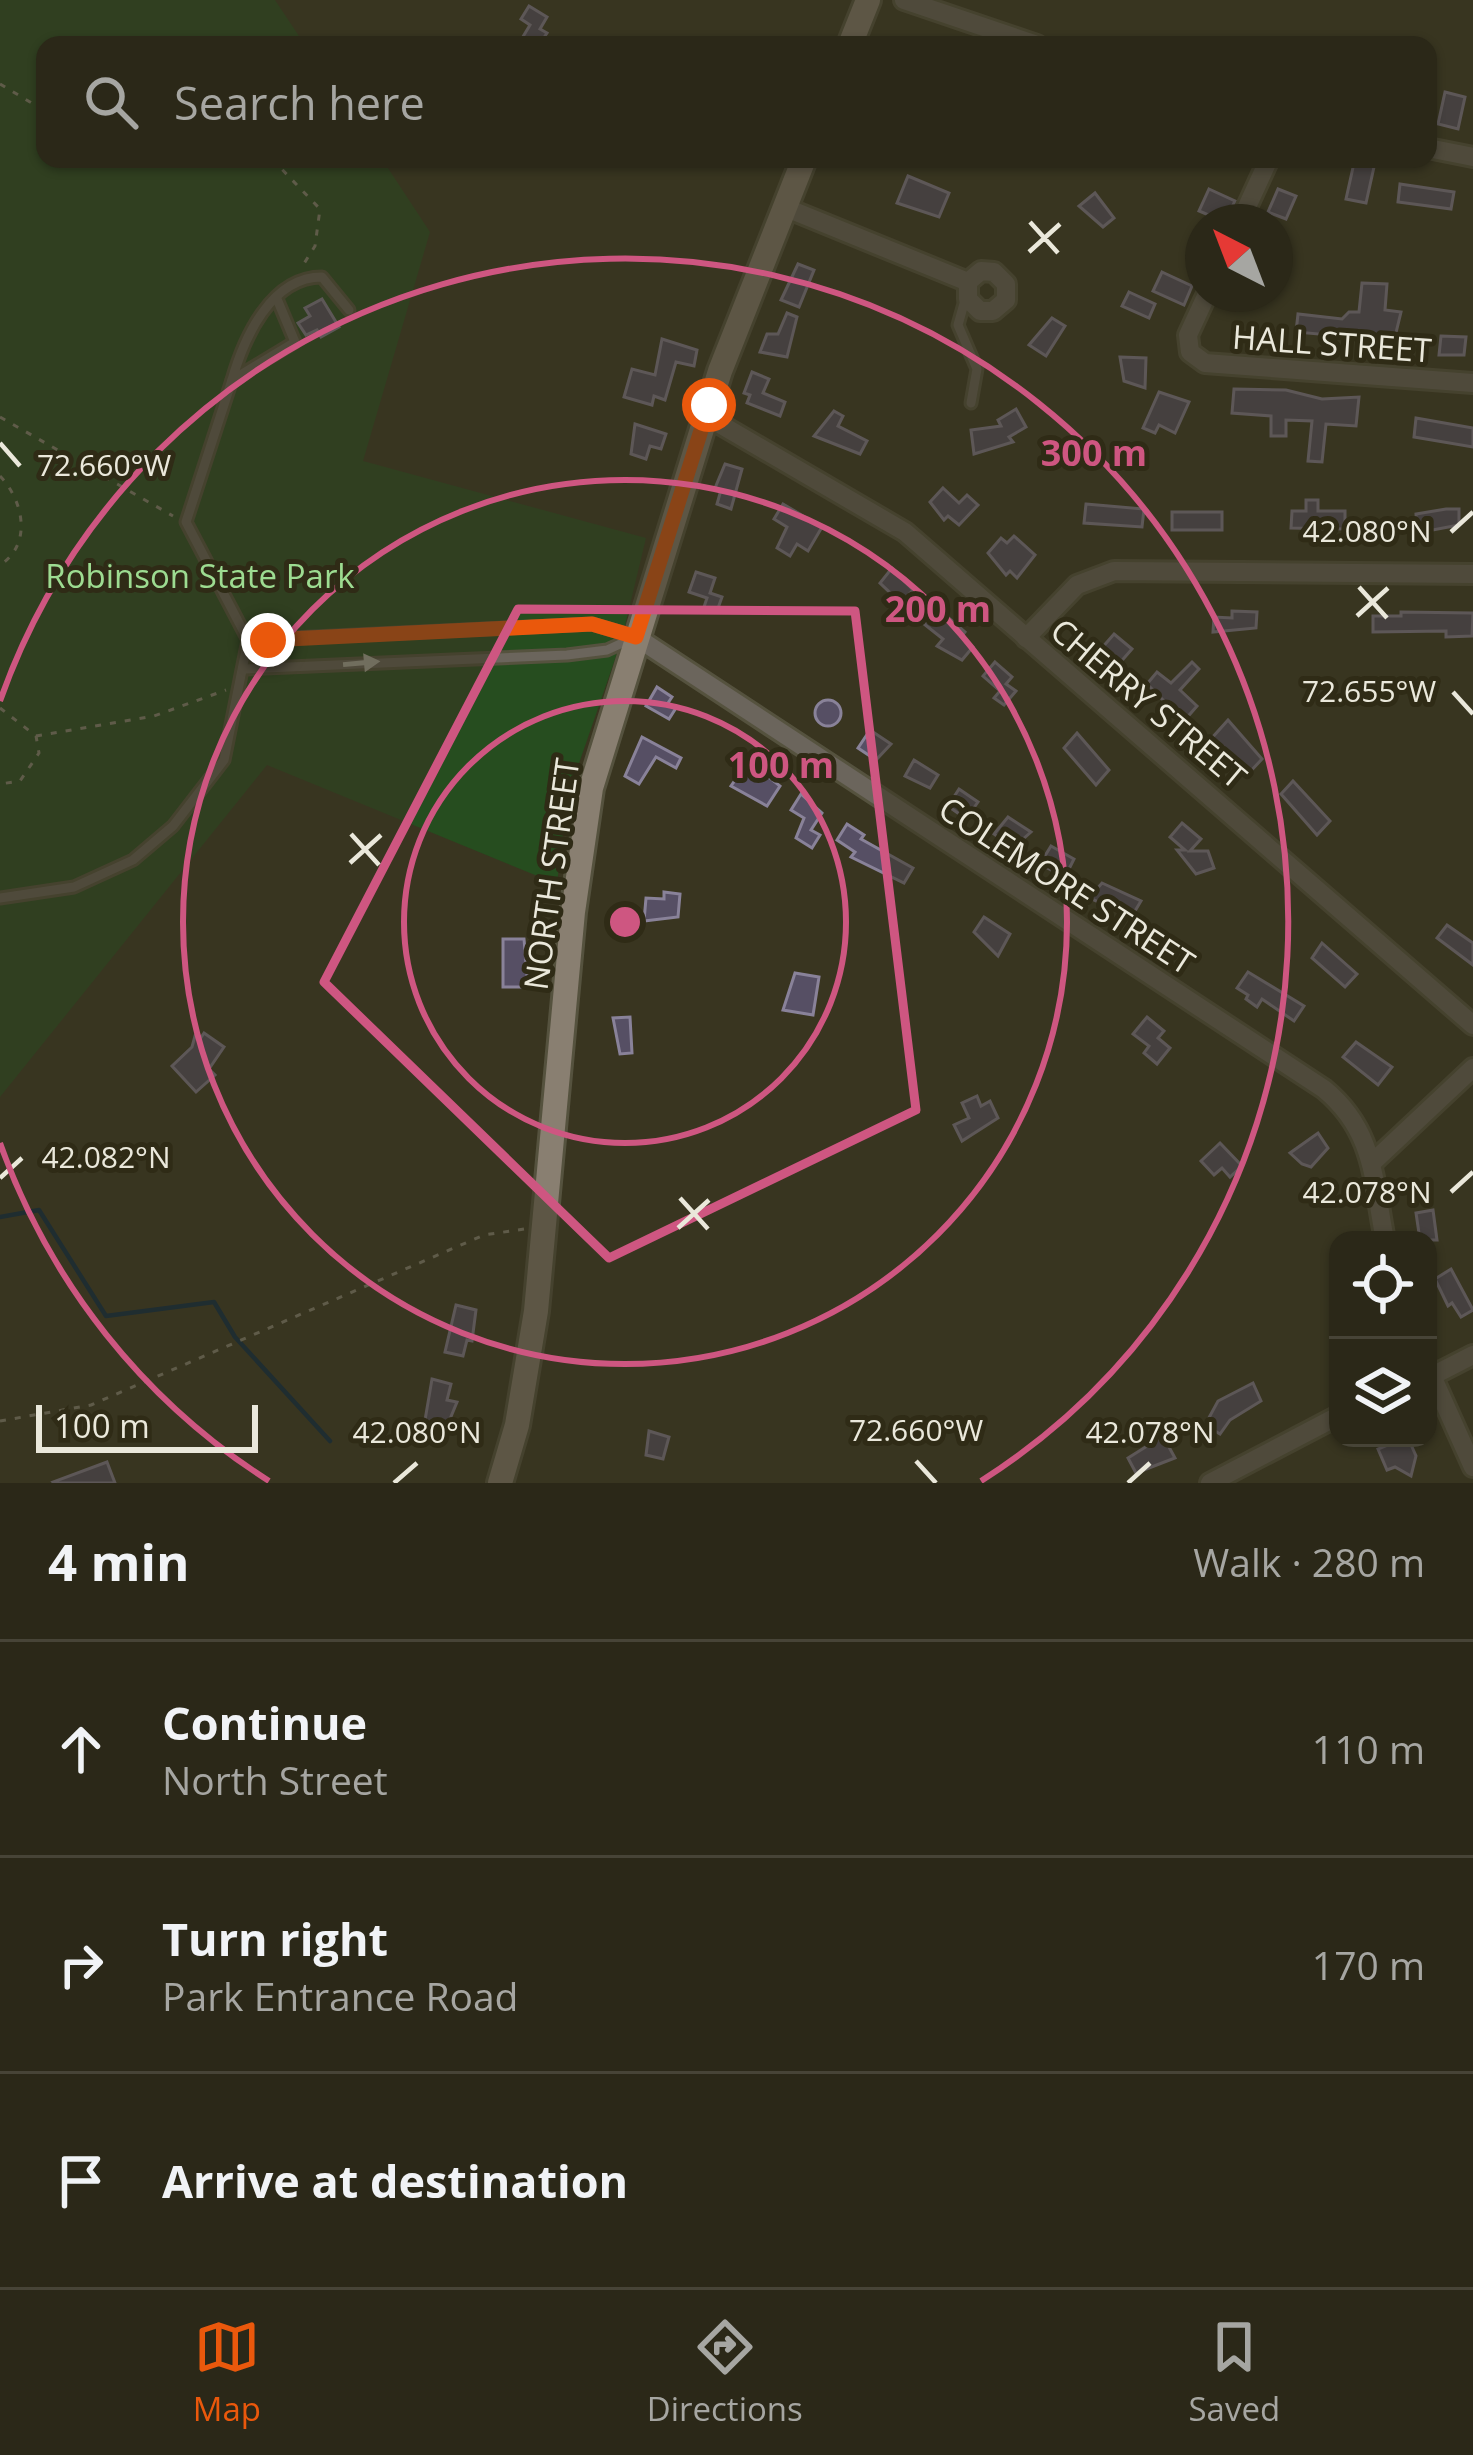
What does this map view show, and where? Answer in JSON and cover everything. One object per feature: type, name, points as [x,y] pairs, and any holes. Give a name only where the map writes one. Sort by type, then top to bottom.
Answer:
[{"type":"main road","points":[[854,36],[868,0]]},
{"type":"main road","name":"NORTH STREET","points":[[500,1483],[522,1402],[586,814],[706,416],[800,168]]},
{"type":"street","points":[[904,0],[1010,36]]},
{"type":"street","points":[[1437,150],[1473,157]]},
{"type":"street","points":[[1248,204],[1265,168]]},
{"type":"street","points":[[784,207],[968,288]]},
{"type":"street","name":"HALL STREET","points":[[1199,312],[1188,335],[1190,352],[1225,366],[1473,382]]},
{"type":"street","name":"CHERRY STREET","points":[[706,416],[889,521],[1473,1025]]},
{"type":"street","points":[[1026,638],[1077,585],[1114,572],[1473,574]]},
{"type":"street","name":"COLEMORE STREET","points":[[636,637],[1311,1079],[1355,1119],[1373,1162],[1384,1231]]},
{"type":"street","points":[[1373,1162],[1473,1068]]},
{"type":"street","points":[[1437,1367],[1473,1355]]},
{"type":"street","points":[[1437,1388],[1473,1467]]},
{"type":"street","points":[[1210,1483],[1329,1421]]},
{"type":"lane","points":[[0,898],[74,887],[105,875],[173,826],[224,760],[248,640],[186,522],[253,324],[293,283],[322,277],[349,310]]},
{"type":"lane","points":[[968,288],[958,325],[977,369],[971,404]]},
{"type":"lane","points":[[232,380],[295,343],[277,299]]},
{"type":"lane","points":[[248,640],[592,624],[636,637]]},
{"type":"lane","points":[[245,669],[567,655],[607,650],[636,637]]},
{"type":"path","points":[[0,84],[36,106]]},
{"type":"path","points":[[281,168],[320,209],[315,246],[293,283]]},
{"type":"path","points":[[0,417],[186,522]]},
{"type":"path","points":[[0,476],[18,498],[21,521],[16,549],[0,565]]},
{"type":"path","points":[[36,736],[154,716],[230,688],[245,669]]},
{"type":"path","points":[[0,708],[36,736],[39,753],[20,781],[0,784]]},
{"type":"path","points":[[0,1421],[91,1405],[256,1337],[304,1308],[484,1235],[544,1226]]},
{"type":"highlighted area","points":[[518,609],[855,611],[916,1110],[609,1258],[324,982]]},
{"type":"green space","name":"Robinson State Park","points":[[0,0],[275,0],[299,36],[36,36],[36,168],[388,168],[430,232],[363,461],[646,538],[621,642],[567,798],[557,884],[267,765],[0,1097]]},
{"type":"building","points":[[529,6],[547,17],[540,29],[547,33],[523,36],[530,25],[521,19]]},
{"type":"building","points":[[1445,92],[1465,97],[1458,129],[1438,124]]},
{"type":"building","points":[[1353,168],[1374,168],[1366,203],[1346,199]]},
{"type":"building","points":[[908,176],[949,193],[939,217],[897,203]]},
{"type":"building","points":[[1400,184],[1454,192],[1451,209],[1398,202]]},
{"type":"building","points":[[1209,189],[1235,201],[1234,204],[1202,204]]},
{"type":"building","points":[[1278,189],[1296,196],[1293,204],[1271,204]]},
{"type":"building","points":[[1095,193],[1114,218],[1103,227],[1079,206]]},
{"type":"building","points":[[798,264],[814,270],[799,307],[781,300]]},
{"type":"building","points":[[1162,272],[1185,283],[1185,303],[1184,305],[1153,291]]},
{"type":"building","points":[[1362,283],[1387,284],[1385,310],[1401,312],[1394,341],[1296,332],[1298,314],[1342,319],[1349,312],[1359,312]]},
{"type":"building","points":[[1129,292],[1155,304],[1149,318],[1122,306]]},
{"type":"building","points":[[322,299],[339,327],[321,337],[317,330],[306,335],[298,323],[310,316],[305,308]]},
{"type":"building","points":[[787,313],[797,317],[787,357],[760,352],[767,334],[778,334]]},
{"type":"building","points":[[1052,318],[1065,326],[1046,356],[1029,345]]},
{"type":"building","points":[[1441,336],[1466,337],[1464,355],[1439,355]]},
{"type":"building","points":[[662,339],[697,350],[694,366],[676,362],[665,400],[654,396],[652,405],[624,397],[632,369],[655,375]]},
{"type":"building","points":[[1120,357],[1146,358],[1145,388],[1124,381]]},
{"type":"building","points":[[752,372],[769,379],[763,393],[785,402],[780,416],[747,403],[750,395],[744,393]]},
{"type":"building","points":[[1234,389],[1286,390],[1322,399],[1359,397],[1356,426],[1326,424],[1322,462],[1308,461],[1312,421],[1286,420],[1286,436],[1271,436],[1271,416],[1232,413]]},
{"type":"building","points":[[1159,392],[1189,402],[1175,433],[1159,425],[1155,433],[1143,428]]},
{"type":"building","points":[[1016,409],[1026,427],[1009,437],[1013,442],[974,454],[971,430],[1001,426],[998,420]]},
{"type":"building","points":[[834,411],[843,416],[838,426],[867,441],[860,454],[814,436]]},
{"type":"building","points":[[1416,418],[1473,428],[1473,447],[1414,437]]},
{"type":"building","points":[[635,424],[666,434],[661,449],[650,446],[646,459],[631,454]]},
{"type":"building","points":[[725,464],[742,469],[731,509],[717,504],[721,490],[715,488]]},
{"type":"building","points":[[943,488],[959,503],[967,495],[978,505],[959,525],[948,516],[944,520],[930,502]]},
{"type":"building","points":[[1306,500],[1318,500],[1318,511],[1345,511],[1345,529],[1291,528],[1292,511],[1306,511]]},
{"type":"building","points":[[783,504],[822,527],[808,551],[797,544],[790,556],[777,548],[787,527],[774,519]]},
{"type":"building","points":[[1086,504],[1144,509],[1142,527],[1084,523]]},
{"type":"building","points":[[1459,509],[1459,525],[1417,533],[1416,514]]},
{"type":"building","points":[[1172,512],[1222,512],[1222,530],[1172,530]]},
{"type":"building","points":[[1014,536],[1035,555],[1017,578],[1010,571],[1006,575],[988,553],[1001,538],[1007,543]]},
{"type":"building","points":[[892,568],[913,590],[901,603],[880,583]]},
{"type":"building","points":[[696,572],[715,578],[710,593],[722,597],[717,611],[704,607],[707,598],[689,592]]},
{"type":"building","points":[[937,608],[965,632],[961,637],[973,647],[962,660],[937,646],[943,639],[924,624]]},
{"type":"building","points":[[1232,611],[1257,612],[1256,628],[1213,632],[1214,617],[1232,618]]},
{"type":"building","points":[[1401,612],[1473,613],[1472,636],[1446,637],[1446,631],[1373,632],[1373,616],[1401,616]]},
{"type":"building","points":[[1114,634],[1132,649],[1118,665],[1101,649]]},
{"type":"building","points":[[995,662],[1012,677],[1006,684],[1016,691],[1004,705],[994,698],[1000,691],[983,676]]},
{"type":"building","points":[[1192,662],[1199,669],[1180,690],[1197,706],[1184,721],[1147,684],[1157,672],[1171,683]]},
{"type":"building","points":[[657,687],[672,697],[668,703],[676,708],[669,719],[646,706]]},
{"type":"building","points":[[828,700],[841,713],[828,726],[815,713]]},
{"type":"building","points":[[1228,720],[1262,759],[1249,773],[1211,739]]},
{"type":"building","points":[[870,730],[891,744],[876,760],[858,748]]},
{"type":"building","points":[[1077,733],[1109,770],[1096,785],[1064,748]]},
{"type":"building","points":[[642,737],[681,758],[676,768],[656,757],[639,784],[625,776]]},
{"type":"building","points":[[914,760],[938,775],[930,788],[905,776]]},
{"type":"building","points":[[745,766],[752,770],[755,766],[780,786],[767,806],[731,786]]},
{"type":"building","points":[[1293,781],[1330,821],[1317,835],[1281,794]]},
{"type":"building","points":[[959,789],[978,802],[966,819],[948,806]]},
{"type":"building","points":[[801,794],[822,813],[811,830],[820,835],[812,848],[796,838],[804,818],[791,810]]},
{"type":"building","points":[[1008,817],[1031,832],[1013,848],[994,834]]},
{"type":"building","points":[[1182,823],[1201,839],[1190,851],[1208,851],[1214,868],[1196,874],[1177,850],[1185,850],[1170,837]]},
{"type":"building","points":[[847,824],[864,835],[861,839],[913,868],[904,883],[851,857],[855,852],[837,840]]},
{"type":"building","points":[[1051,846],[1074,859],[1067,873],[1060,875],[1040,864]]},
{"type":"building","points":[[1102,883],[1141,901],[1132,916],[1089,898]]},
{"type":"building","points":[[664,892],[680,894],[678,917],[644,921],[646,898],[664,899]]},
{"type":"building","points":[[984,917],[1010,934],[998,956],[974,932]]},
{"type":"building","points":[[1447,925],[1473,943],[1473,965],[1437,938]]},
{"type":"building","points":[[503,939],[524,939],[528,987],[503,987]]},
{"type":"building","points":[[1322,943],[1357,974],[1345,987],[1312,958]]},
{"type":"building","points":[[1248,972],[1304,1006],[1294,1021],[1262,999],[1257,1007],[1246,999],[1248,995],[1237,988]]},
{"type":"building","points":[[795,973],[819,977],[813,1015],[783,1010]]},
{"type":"building","points":[[630,1017],[632,1053],[620,1054],[613,1018]]},
{"type":"building","points":[[1147,1017],[1164,1031],[1158,1038],[1170,1048],[1157,1064],[1144,1053],[1149,1046],[1133,1034]]},
{"type":"building","points":[[204,1033],[224,1047],[209,1069],[215,1075],[196,1092],[172,1066],[192,1047],[195,1036],[200,1039]]},
{"type":"building","points":[[1356,1042],[1392,1067],[1378,1085],[1343,1057]]},
{"type":"building","points":[[977,1096],[981,1106],[990,1101],[998,1118],[962,1141],[954,1125],[969,1118],[962,1103]]},
{"type":"building","points":[[1318,1133],[1328,1148],[1311,1167],[1302,1164],[1290,1153]]},
{"type":"building","points":[[1220,1143],[1242,1166],[1230,1177],[1222,1168],[1214,1175],[1201,1161]]},
{"type":"building","points":[[1433,1210],[1436,1231],[1419,1231],[1416,1213]]},
{"type":"building","points":[[1451,1269],[1473,1310],[1461,1317],[1452,1303],[1448,1306],[1437,1278]]},
{"type":"building","points":[[456,1305],[476,1310],[472,1341],[467,1340],[463,1356],[445,1352]]},
{"type":"building","points":[[432,1379],[451,1384],[447,1400],[457,1402],[445,1431],[424,1426]]},
{"type":"building","points":[[1253,1383],[1261,1401],[1230,1420],[1220,1434],[1205,1425],[1218,1401]]},
{"type":"building","points":[[649,1431],[669,1437],[663,1459],[646,1455]]},
{"type":"building","points":[[1163,1436],[1175,1458],[1136,1473],[1128,1458]]},
{"type":"building","points":[[1412,1447],[1416,1456],[1411,1476],[1395,1467],[1387,1470],[1378,1449]]},
{"type":"building","points":[[107,1462],[115,1483],[53,1482]]},
{"type":"waterway","points":[[0,1217],[39,1210],[106,1316],[214,1302],[235,1337],[330,1441]]},
{"type":"route","points":[[268,640],[592,624],[636,637],[709,405]]}]
